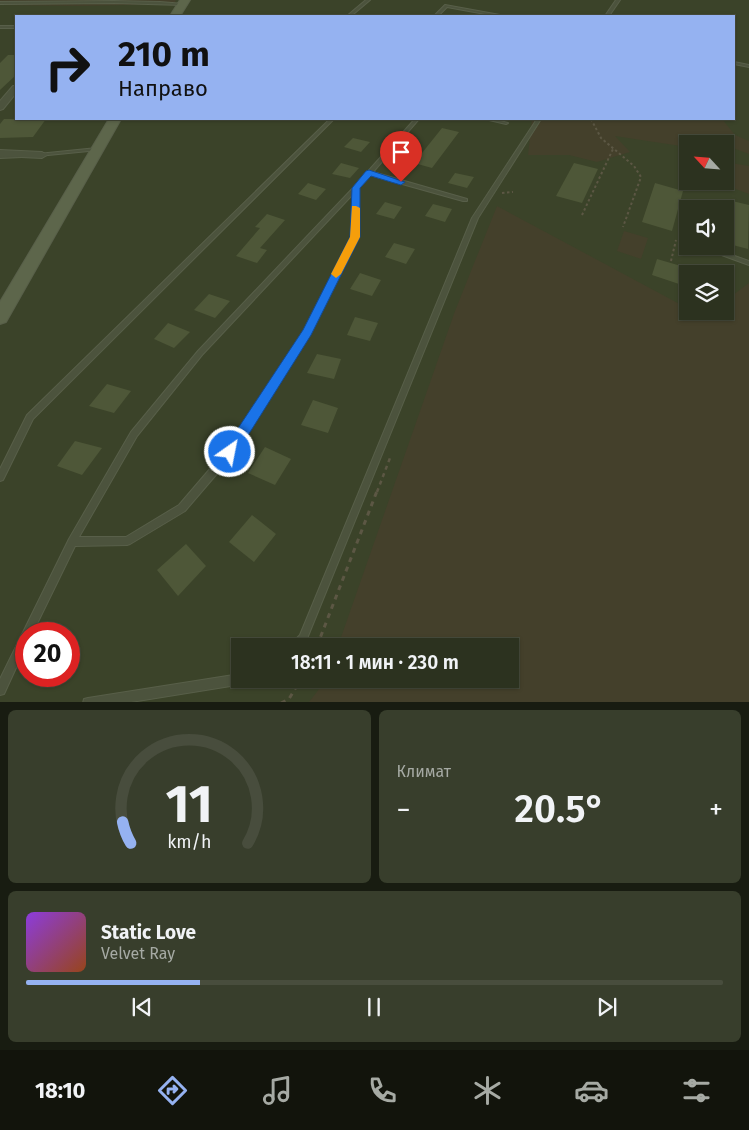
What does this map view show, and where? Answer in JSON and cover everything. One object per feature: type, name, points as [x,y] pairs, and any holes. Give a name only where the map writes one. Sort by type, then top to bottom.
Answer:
[{"type":"main road","points":[[176,15],[184,2]]},
{"type":"main road","points":[[0,317],[114,120]]},
{"type":"street","points":[[0,106],[15,89]]},
{"type":"street","points":[[0,153],[42,155]]},
{"type":"lane","points":[[350,15],[368,0]]},
{"type":"lane","points":[[437,15],[452,0]]},
{"type":"lane","points":[[608,15],[618,0]]},
{"type":"lane","points":[[0,3],[184,2]]},
{"type":"lane","points":[[446,6],[495,15]]},
{"type":"lane","points":[[0,26],[15,27]]},
{"type":"lane","points":[[735,63],[749,66]]},
{"type":"lane","points":[[0,477],[30,417],[331,120]]},
{"type":"lane","points":[[33,622],[72,542],[134,434],[200,353],[356,188],[416,120]]},
{"type":"lane","points":[[492,120],[506,123]]},
{"type":"lane","points":[[303,638],[475,218],[538,120]]},
{"type":"lane","points":[[0,157],[97,149]]},
{"type":"lane","points":[[369,173],[465,200]]},
{"type":"lane","points":[[72,542],[127,542],[182,508],[230,452],[307,332],[355,237],[356,188]]},
{"type":"lane","points":[[725,255],[749,265]]},
{"type":"lane","points":[[0,690],[15,659]]},
{"type":"lane","points":[[88,702],[231,681]]},
{"type":"path","points":[[591,120],[602,140],[632,164],[639,171],[641,177],[623,227]]},
{"type":"path","points":[[582,215],[613,148]]},
{"type":"path","points":[[671,261],[676,240]]},
{"type":"path","points":[[281,702],[289,700],[296,688]]},
{"type":"shaded area","points":[[0,0],[176,0],[174,4],[81,6],[0,5]]},
{"type":"shaded area","points":[[532,120],[723,120],[735,135],[749,141],[749,154],[734,148],[734,135],[679,135],[679,146],[615,136],[630,152],[597,162],[569,155],[528,155]]},
{"type":"shaded area","points":[[734,164],[749,166],[749,194],[734,188]]},
{"type":"shaded area","points":[[497,206],[679,304],[679,320],[734,320],[734,294],[749,283],[749,702],[309,702],[320,688],[519,688],[519,638],[341,638],[455,311]]},
{"type":"shaded area","points":[[624,231],[648,238],[641,259],[617,251]]},
{"type":"building","points":[[8,55],[15,55],[15,76],[0,90],[0,63]]},
{"type":"building","points":[[4,119],[45,120],[33,137],[0,138],[0,124]]},
{"type":"building","points":[[442,128],[459,132],[432,168],[414,163]]},
{"type":"building","points":[[353,138],[370,142],[361,152],[344,147]]},
{"type":"building","points":[[341,163],[359,168],[350,178],[332,174]]},
{"type":"building","points":[[574,163],[598,169],[582,203],[556,196]]},
{"type":"building","points":[[455,173],[474,177],[467,188],[448,183]]},
{"type":"building","points":[[308,183],[326,189],[316,200],[298,194]]},
{"type":"building","points":[[655,183],[683,191],[672,231],[642,222]]},
{"type":"building","points":[[734,201],[749,205],[748,249],[734,245]]},
{"type":"building","points":[[385,202],[402,207],[394,219],[376,214]]},
{"type":"building","points":[[433,204],[452,209],[445,222],[425,216]]},
{"type":"building","points":[[267,214],[285,220],[260,248],[267,250],[257,263],[236,256],[260,228],[255,227]]},
{"type":"building","points":[[394,243],[415,249],[406,264],[385,257]]},
{"type":"building","points":[[657,259],[679,265],[679,284],[652,275]]},
{"type":"building","points":[[360,273],[381,280],[372,296],[350,289]]},
{"type":"building","points":[[209,294],[230,301],[215,318],[194,310]]},
{"type":"building","points":[[355,317],[378,323],[370,341],[347,335]]},
{"type":"building","points":[[168,323],[190,332],[174,348],[154,339]]},
{"type":"building","points":[[317,354],[341,359],[334,379],[307,373]]},
{"type":"building","points":[[107,384],[131,391],[114,413],[89,406]]},
{"type":"building","points":[[313,400],[338,408],[328,433],[301,425]]},
{"type":"building","points":[[75,441],[102,448],[82,475],[57,466]]},
{"type":"building","points":[[265,447],[291,459],[275,485],[248,473]]},
{"type":"building","points":[[252,515],[276,534],[254,562],[229,542]]},
{"type":"building","points":[[186,544],[206,566],[178,596],[157,570]]},
{"type":"slow traffic","points":[[336,274],[355,237],[356,208]]},
{"type":"route","points":[[230,452],[307,332],[355,237],[356,188],[369,173],[401,182]]}]
